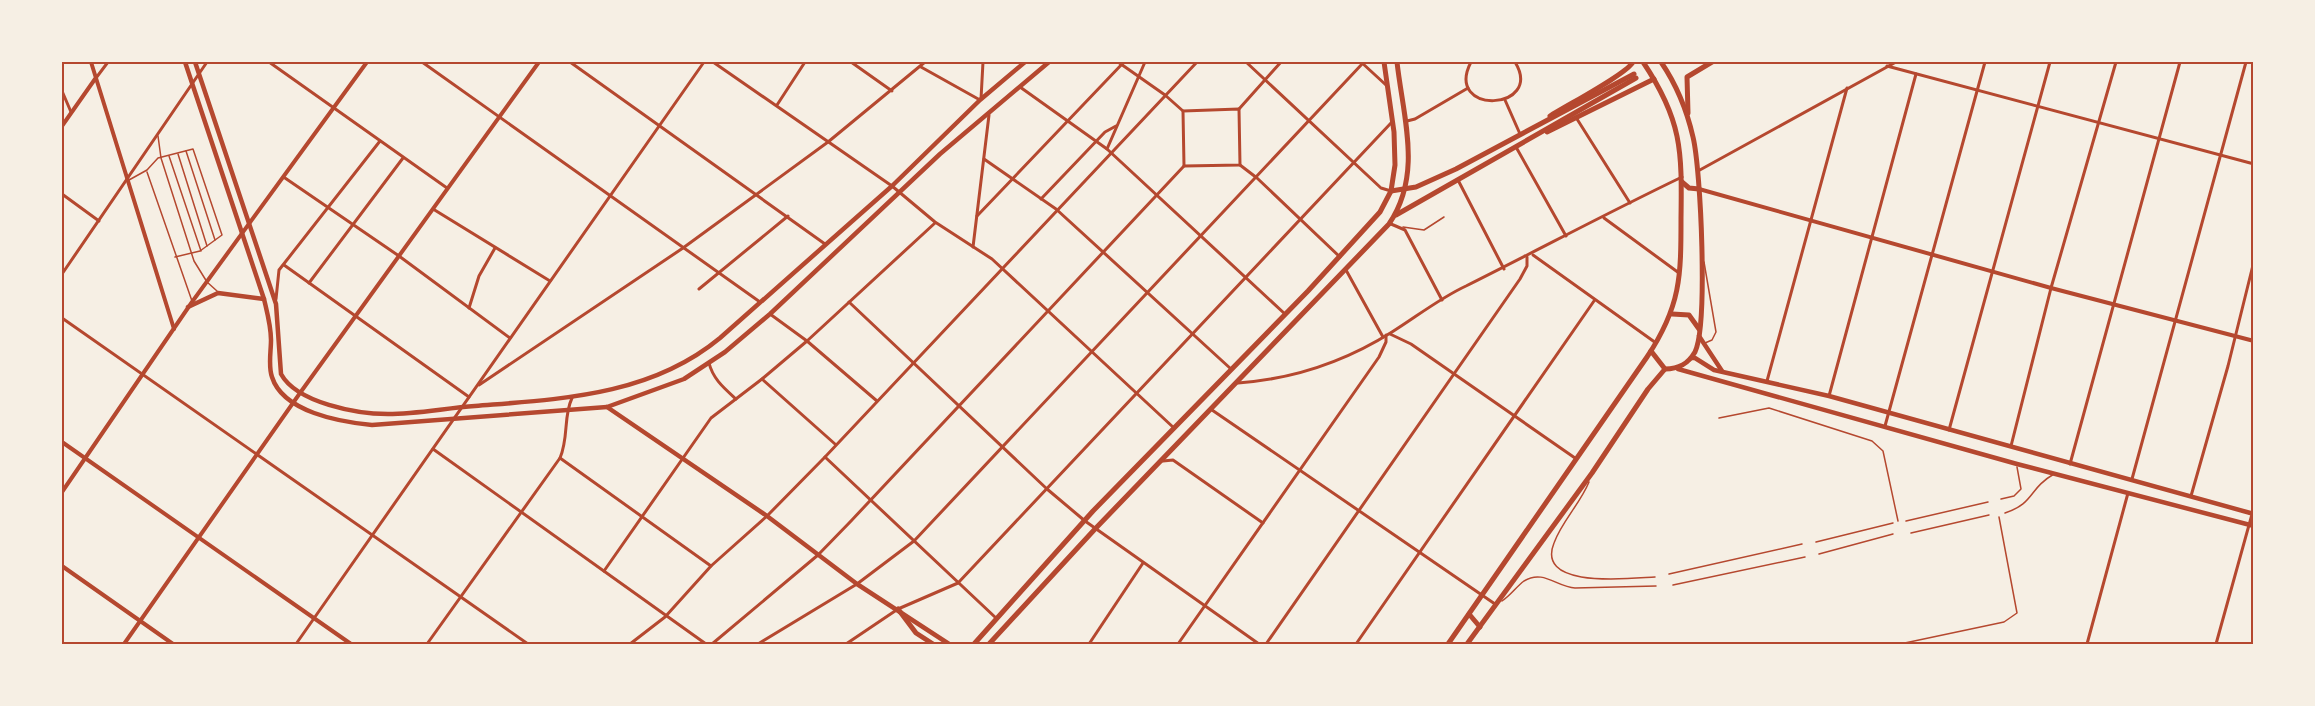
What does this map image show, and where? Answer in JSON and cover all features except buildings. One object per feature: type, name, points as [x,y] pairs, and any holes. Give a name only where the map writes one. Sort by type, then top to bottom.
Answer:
[{"type":"main road","points":[[184,62],[264,299],[271,337],[272,376],[277,387],[294,403],[320,413],[365,424],[453,420],[607,407],[675,383],[709,363],[770,314],[940,154],[1049,62]]},
{"type":"main road","points":[[195,62],[276,304],[280,371],[300,393],[349,410],[370,414],[400,414],[572,398],[628,386],[678,365],[710,346],[760,303],[892,186],[980,99],[1025,62]]},
{"type":"main road","points":[[974,645],[1085,521],[1286,314],[1338,255],[1375,218],[1391,191],[1395,152],[1384,62]]},
{"type":"main road","points":[[989,645],[1095,529],[1389,224],[1406,189],[1409,153],[1397,62]]},
{"type":"main road","points":[[1528,132],[1587,92],[1625,72],[1633,62]]},
{"type":"main road","points":[[1448,645],[1651,351],[1672,314],[1681,274],[1682,179],[1678,136],[1670,110],[1643,62]]},
{"type":"main road","points":[[1661,62],[1666,68],[1688,118]]},
{"type":"main road","points":[[1678,369],[1690,358],[1699,333],[1699,189],[1688,118],[1687,77],[1712,62]]},
{"type":"main road","points":[[1391,191],[1406,189],[1456,169],[1635,76],[1395,215]]},
{"type":"main road","points":[[1529,139],[1577,119],[1653,77]]},
{"type":"main road","points":[[1682,179],[1689,188],[1699,189]]},
{"type":"main road","points":[[188,307],[218,292],[264,299]]},
{"type":"main road","points":[[1672,314],[1689,315],[1722,371]]},
{"type":"main road","points":[[1651,351],[1665,369]]},
{"type":"main road","points":[[1690,358],[1698,360],[1710,369],[1829,396],[2253,514]]},
{"type":"main road","points":[[1467,645],[1592,473],[1644,394],[1665,369],[1678,369],[2017,464],[2128,491],[2251,526]]},
{"type":"main road","points":[[607,407],[767,516],[857,584],[898,609],[949,645]]},
{"type":"main road","points":[[2147,497],[2151,485]]},
{"type":"main road","points":[[898,609],[916,633],[933,645]]},
{"type":"main road","points":[[1469,614],[1480,627]]},
{"type":"street","points":[[91,62],[174,328]]},
{"type":"street","points":[[62,126],[108,62]]},
{"type":"street","points":[[62,274],[207,62]]},
{"type":"street","points":[[268,62],[447,188]]},
{"type":"street","points":[[62,492],[188,307],[285,178],[367,62]]},
{"type":"street","points":[[422,62],[499,114],[760,303]]},
{"type":"street","points":[[124,645],[300,393],[499,114],[539,62]]},
{"type":"street","points":[[570,62],[660,124],[825,244]]},
{"type":"street","points":[[296,645],[704,62]]},
{"type":"street","points":[[713,62],[892,186],[935,222],[1003,268],[1174,428]]},
{"type":"street","points":[[777,105],[805,62]]},
{"type":"street","points":[[851,62],[892,91]]},
{"type":"street","points":[[477,386],[683,248],[758,194],[828,142],[925,62]]},
{"type":"street","points":[[921,67],[980,99],[983,62]]},
{"type":"street","points":[[977,216],[1121,62],[1165,94],[1183,111],[1239,110]]},
{"type":"street","points":[[1107,149],[1145,62]]},
{"type":"street","points":[[630,645],[665,617],[711,566],[767,516],[825,457],[1056,209],[1197,62]]},
{"type":"street","points":[[1246,62],[1383,189],[1391,191]]},
{"type":"street","points":[[1240,165],[1239,110],[1281,62]]},
{"type":"street","points":[[758,645],[857,584],[914,542],[1257,178],[1362,62],[1387,86]]},
{"type":"street","points":[[1471,62],[1466,75],[1468,88],[1475,96],[1486,102],[1504,100],[1517,88],[1520,78],[1515,62]]},
{"type":"street","points":[[1698,171],[1896,62]]},
{"type":"street","points":[[1885,426],[1985,62]]},
{"type":"street","points":[[1949,431],[2050,62]]},
{"type":"street","points":[[2011,448],[2051,288],[2116,62]]},
{"type":"street","points":[[2070,464],[2180,62]]},
{"type":"street","points":[[2132,479],[2246,62]]},
{"type":"street","points":[[1887,66],[2253,164]]},
{"type":"street","points":[[1829,396],[1916,74]]},
{"type":"street","points":[[1020,87],[1112,153],[1286,314]]},
{"type":"street","points":[[1406,121],[1415,119],[1468,88]]},
{"type":"street","points":[[1767,381],[1847,88]]},
{"type":"street","points":[[62,91],[71,112]]},
{"type":"street","points":[[1504,100],[1521,136]]},
{"type":"street","points":[[1183,111],[1184,166]]},
{"type":"street","points":[[973,247],[988,115]]},
{"type":"street","points":[[1577,119],[1630,203]]},
{"type":"street","points":[[846,645],[898,609],[958,583],[1392,122]]},
{"type":"street","points":[[1041,199],[1108,129],[1116,126]]},
{"type":"street","points":[[276,304],[277,274],[380,141]]},
{"type":"street","points":[[1516,147],[1566,236]]},
{"type":"street","points":[[309,283],[404,158]]},
{"type":"street","points":[[984,159],[1056,209],[1149,293],[1191,335],[1231,369]]},
{"type":"street","points":[[712,645],[818,555],[1184,166],[1240,165],[1257,178],[1338,255]]},
{"type":"street","points":[[285,178],[399,256],[510,338]]},
{"type":"street","points":[[1457,178],[1504,269]]},
{"type":"street","points":[[1238,383],[1266,380],[1318,367],[1347,356],[1464,287],[1682,179]]},
{"type":"street","points":[[1699,189],[2253,342]]},
{"type":"street","points":[[62,194],[99,221]]},
{"type":"street","points":[[433,209],[550,281]]},
{"type":"street","points":[[699,289],[788,216]]},
{"type":"street","points":[[1604,218],[1681,274]]},
{"type":"street","points":[[604,571],[709,420],[807,340],[935,222]]},
{"type":"street","points":[[1389,224],[1402,228],[1442,301]]},
{"type":"street","points":[[469,308],[479,276],[495,248]]},
{"type":"street","points":[[1532,254],[1594,301],[1656,343]]},
{"type":"street","points":[[1266,645],[1520,279],[1527,266],[1527,257]]},
{"type":"street","points":[[2191,498],[2253,261]]},
{"type":"street","points":[[284,265],[469,397]]},
{"type":"street","points":[[1178,645],[1379,357],[1386,342],[1386,335],[1346,270]]},
{"type":"street","points":[[1356,645],[1594,301]]},
{"type":"street","points":[[849,302],[1047,489],[1085,521],[1259,645]]},
{"type":"street","points":[[770,314],[807,340],[877,401]]},
{"type":"street","points":[[62,318],[373,534],[528,645]]},
{"type":"street","points":[[1386,335],[1411,344],[1575,458]]},
{"type":"street","points":[[709,363],[712,373],[736,399]]},
{"type":"street","points":[[762,379],[836,444]]},
{"type":"street","points":[[427,645],[560,458],[566,442],[566,412],[572,398]]},
{"type":"street","points":[[1212,410],[1496,605]]},
{"type":"street","points":[[62,442],[351,645]]},
{"type":"street","points":[[433,449],[706,645]]},
{"type":"street","points":[[825,457],[997,619]]},
{"type":"street","points":[[560,458],[711,566]]},
{"type":"street","points":[[1161,461],[1173,460],[1263,523]]},
{"type":"street","points":[[2087,645],[2128,491]]},
{"type":"street","points":[[2216,645],[2251,526],[2253,507]]},
{"type":"street","points":[[1089,645],[1143,563]]},
{"type":"street","points":[[62,566],[173,645]]},
{"type":"lane","points":[[158,135],[161,158],[196,266],[207,282],[218,292]]},
{"type":"lane","points":[[128,180],[147,170],[155,159],[193,149],[222,236],[201,250],[175,257]]},
{"type":"lane","points":[[186,151],[215,241]]},
{"type":"lane","points":[[177,153],[207,247]]},
{"type":"lane","points":[[169,155],[201,250]]},
{"type":"lane","points":[[147,170],[192,302]]},
{"type":"lane","points":[[1402,228],[1408,226],[1424,230],[1444,217]]},
{"type":"lane","points":[[1700,252],[1707,269],[1716,332],[1712,340],[1704,343]]},
{"type":"lane","points":[[1719,418],[1769,408],[1872,441],[1883,451],[1898,521]]},
{"type":"lane","points":[[2001,499],[2014,496],[2021,489],[2017,464]]},
{"type":"lane","points":[[1592,473],[1580,502],[1552,546],[1554,562],[1562,571],[1575,577],[1655,577]]},
{"type":"lane","points":[[2005,513],[2021,508],[2039,482],[2056,474]]},
{"type":"lane","points":[[1906,521],[1988,502]]},
{"type":"lane","points":[[1911,533],[1989,515]]},
{"type":"lane","points":[[1900,645],[2011,619],[2017,613],[1999,517]]},
{"type":"lane","points":[[1816,542],[1893,523]]},
{"type":"lane","points":[[1819,554],[1893,534]]},
{"type":"lane","points":[[1669,574],[1802,544]]},
{"type":"lane","points":[[1672,585],[1805,558]]},
{"type":"lane","points":[[1496,605],[1525,580],[1538,576],[1546,577],[1562,587],[1656,586]]}]
